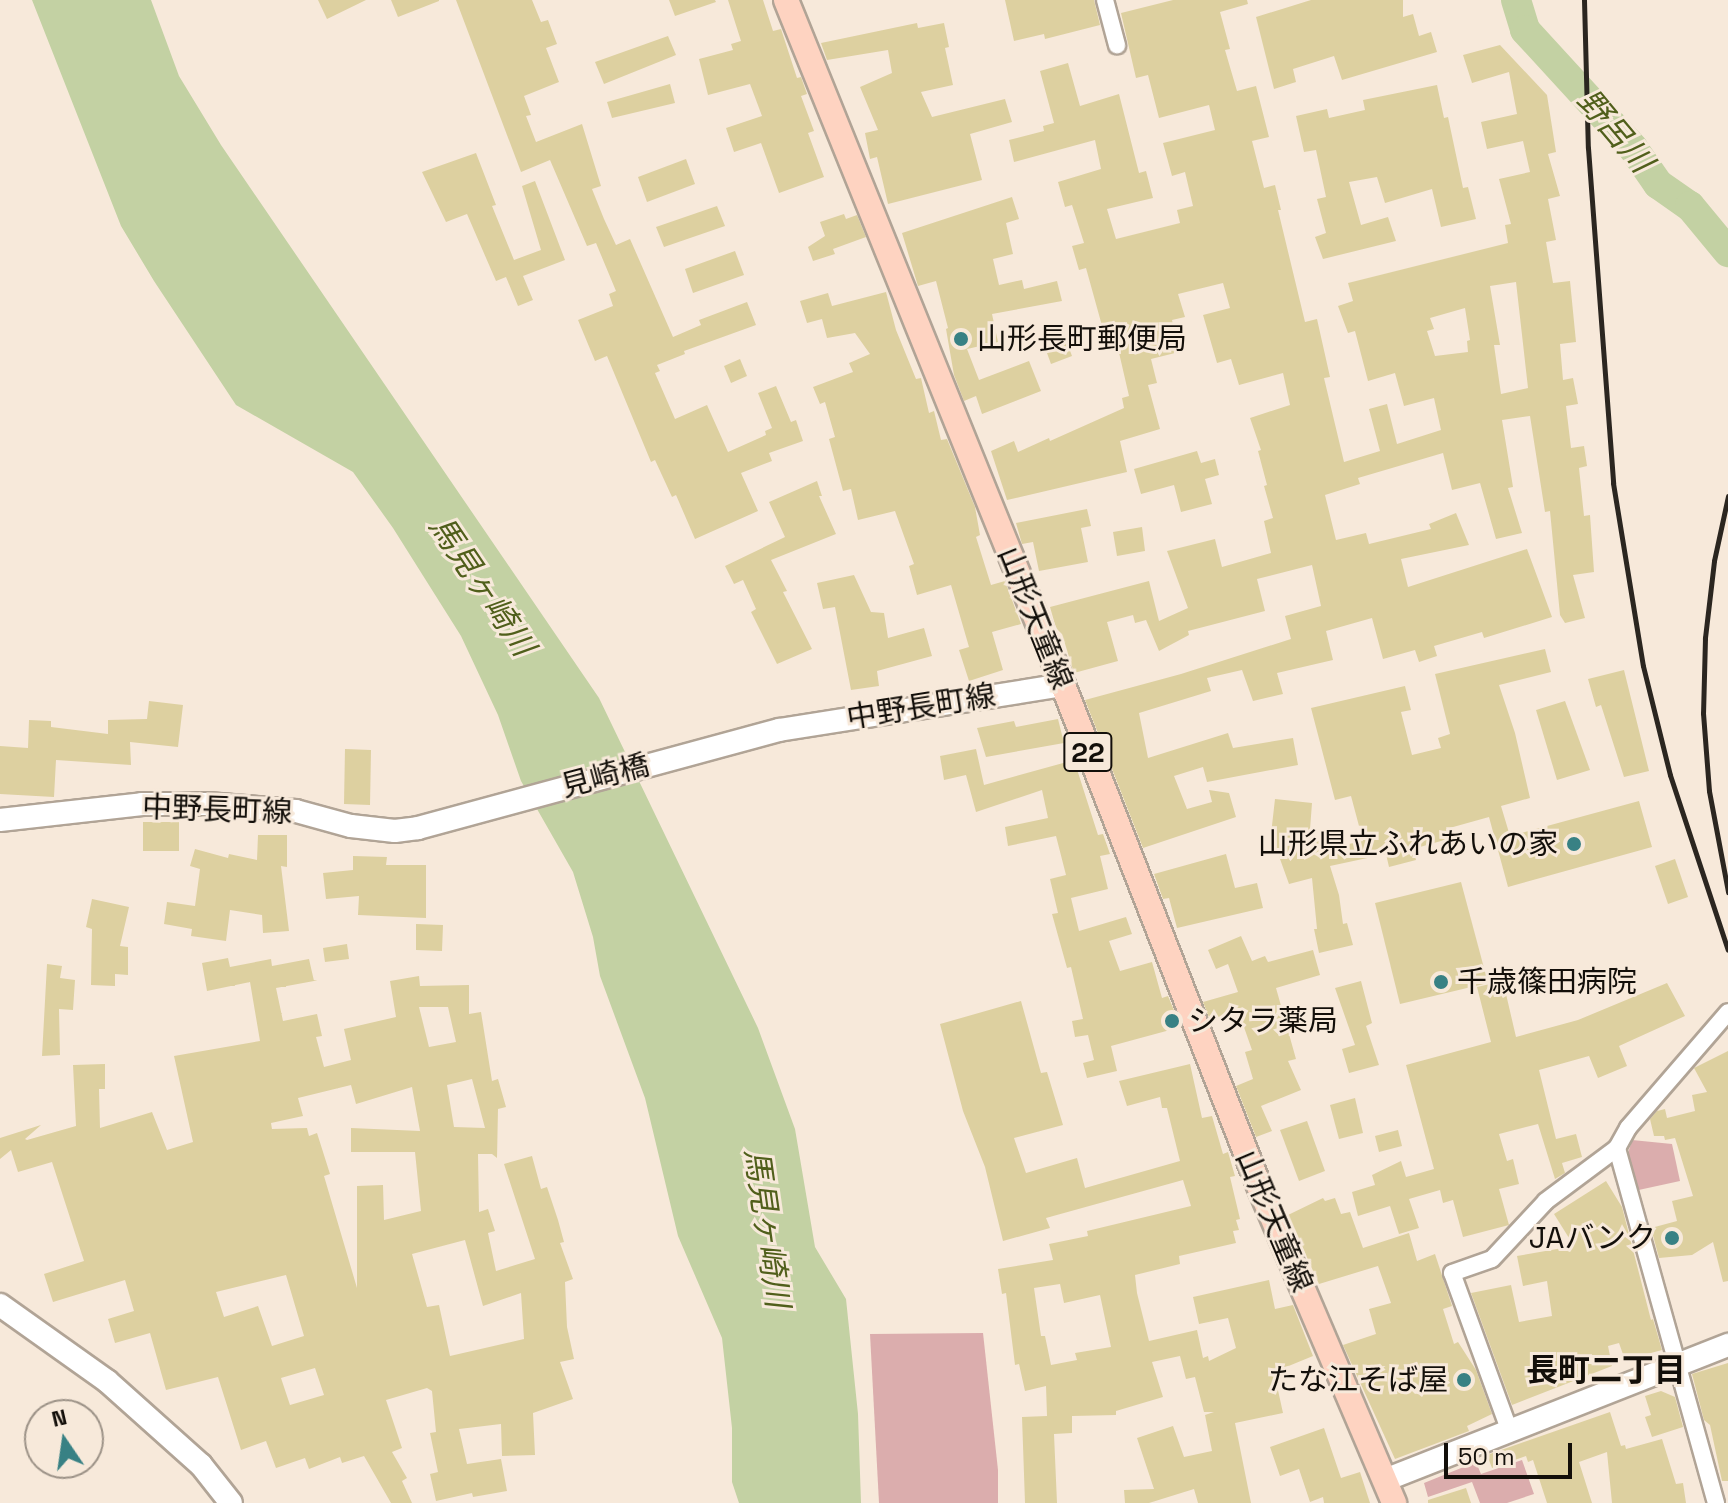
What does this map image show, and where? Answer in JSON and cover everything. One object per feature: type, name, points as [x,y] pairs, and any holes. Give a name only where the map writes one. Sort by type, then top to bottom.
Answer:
[{"type":"main road","name":"山形天童線","points":[[786,0],[1063,685],[1259,1186],[1390,1492]]},
{"type":"main road","name":"中野長町線","points":[[779,730],[1063,685]]},
{"type":"main road","name":"見崎橋","points":[[431,823],[779,730]]},
{"type":"main road","name":"中野長町線","points":[[0,820],[142,804],[208,804],[296,811],[351,826],[395,831],[431,823]]},
{"type":"main road","points":[[0,1305],[107,1381],[201,1465],[231,1503]]},
{"type":"main road","points":[[1390,1492],[1510,1432],[1728,1345]]},
{"type":"street","points":[[1105,0],[1117,45]]},
{"type":"street","points":[[1510,1432],[1452,1273],[1492,1259],[1546,1201],[1617,1148],[1628,1128],[1728,1012]]},
{"type":"street","points":[[1617,1148],[1716,1503]]},
{"type":"shaded area","points":[[1632,1140],[1672,1144],[1680,1181],[1634,1191],[1626,1160]]},
{"type":"shaded area","points":[[983,1333],[998,1470],[998,1503],[879,1503],[870,1334]]},
{"type":"shaded area","points":[[1522,1460],[1534,1494],[1507,1503],[1480,1503],[1472,1482],[1428,1497],[1424,1483],[1476,1462],[1481,1474]]},
{"type":"water","name":"馬見ヶ崎川","points":[[32,0],[151,0],[179,76],[221,145],[599,698],[758,1028],[795,1129],[815,1247],[846,1299],[858,1414],[861,1503],[739,1503],[732,1482],[732,1428],[722,1338],[678,1236],[645,1098],[600,976],[593,937],[573,872],[521,781],[498,715],[461,636],[393,528],[353,472],[236,405],[154,281],[121,226]]},
{"type":"building","points":[[318,0],[366,0],[327,19]]},
{"type":"building","points":[[391,0],[439,0],[439,1],[398,17]]},
{"type":"building","points":[[456,0],[532,0],[541,22],[548,20],[557,44],[546,48],[559,82],[524,96],[531,115],[526,116],[536,142],[582,124],[601,186],[592,189],[604,219],[616,245],[630,239],[673,337],[701,325],[699,320],[747,302],[756,325],[684,351],[685,354],[657,365],[660,371],[655,373],[675,419],[707,405],[728,452],[766,435],[765,431],[772,428],[758,393],[776,386],[791,422],[796,420],[803,441],[769,453],[772,461],[741,473],[758,511],[695,539],[676,495],[672,497],[655,460],[651,462],[607,356],[595,361],[578,320],[613,306],[609,294],[616,291],[596,243],[587,246],[550,160],[521,172]]},
{"type":"building","points":[[669,0],[715,0],[716,2],[675,16]]},
{"type":"building","points":[[728,0],[763,0],[773,31],[781,29],[797,78],[801,77],[807,94],[801,96],[814,131],[808,133],[824,177],[779,193],[761,143],[734,152],[726,128],[762,116],[750,84],[708,95],[699,59],[733,50],[731,44],[741,41]]},
{"type":"building","points":[[1005,0],[1094,0],[1100,25],[1045,39],[1044,34],[1014,41]]},
{"type":"building","points":[[1173,0],[1247,0],[1248,4],[1220,12],[1230,49],[1225,50],[1237,91],[1256,86],[1269,137],[1252,141],[1264,188],[1275,185],[1281,210],[1278,210],[1305,322],[1317,319],[1330,377],[1324,378],[1344,462],[1380,451],[1369,409],[1387,404],[1397,444],[1441,430],[1434,398],[1404,406],[1395,373],[1368,381],[1355,331],[1348,333],[1338,306],[1353,301],[1348,283],[1508,243],[1505,225],[1511,224],[1499,179],[1530,172],[1523,141],[1487,149],[1481,122],[1517,114],[1509,72],[1472,83],[1463,55],[1500,45],[1547,95],[1556,152],[1548,154],[1560,196],[1548,199],[1556,240],[1546,242],[1553,283],[1570,281],[1576,342],[1560,344],[1563,380],[1573,378],[1578,404],[1566,406],[1571,448],[1584,446],[1587,466],[1579,468],[1584,516],[1590,515],[1594,572],[1573,575],[1585,618],[1565,623],[1560,615],[1550,511],[1545,512],[1530,416],[1502,420],[1513,487],[1508,488],[1522,533],[1496,539],[1480,483],[1452,490],[1443,453],[1358,478],[1360,484],[1325,495],[1336,540],[1366,533],[1369,544],[1431,529],[1429,524],[1456,513],[1469,545],[1401,559],[1408,587],[1527,549],[1552,617],[1484,638],[1482,632],[1434,646],[1437,656],[1419,662],[1415,650],[1383,659],[1372,618],[1326,631],[1333,660],[1277,673],[1283,694],[1253,701],[1242,670],[1207,678],[1211,691],[1139,713],[1148,758],[1228,733],[1233,748],[1293,738],[1298,765],[1207,782],[1203,767],[1174,776],[1187,809],[1212,802],[1209,790],[1229,793],[1236,817],[1143,848],[1085,700],[1291,639],[1285,616],[1321,606],[1312,565],[1257,579],[1265,611],[1188,631],[1189,635],[1159,651],[1146,620],[1135,623],[1133,615],[1107,622],[1118,661],[1074,673],[1062,634],[1056,628],[1050,607],[1149,581],[1159,621],[1188,608],[1167,551],[1215,539],[1222,567],[1271,553],[1264,521],[1273,518],[1264,486],[1267,485],[1258,451],[1261,450],[1250,418],[1290,405],[1283,373],[1239,385],[1231,359],[1217,363],[1203,315],[1230,308],[1223,283],[1178,294],[1185,317],[1172,320],[1179,352],[1151,359],[1157,383],[1148,385],[1160,429],[1120,441],[1127,472],[1007,500],[991,451],[1014,441],[1018,452],[1049,438],[1050,441],[1124,408],[1122,398],[1129,396],[1114,331],[1104,333],[1086,268],[1079,270],[1072,246],[1084,243],[1072,205],[1065,207],[1058,182],[1101,169],[1095,140],[1014,162],[1009,140],[1044,131],[1043,126],[1054,123],[1040,71],[1068,63],[1080,106],[1119,94],[1139,173],[1146,171],[1153,198],[1107,209],[1116,239],[1180,223],[1177,210],[1193,206],[1185,172],[1172,176],[1163,143],[1215,130],[1209,105],[1159,118],[1148,75],[1136,78],[1121,13]],"holes":[[[1516,282],[1528,388],[1501,394],[1494,345],[1500,345],[1490,286]],[[1465,308],[1470,340],[1467,341],[1468,352],[1435,356],[1427,331],[1434,329],[1430,318]]]},
{"type":"building","points":[[1311,0],[1403,0],[1403,17],[1413,14],[1419,36],[1431,32],[1437,52],[1342,80],[1334,56],[1293,69],[1296,82],[1274,89],[1256,17]]},
{"type":"building","points":[[917,23],[918,28],[944,23],[949,47],[945,48],[953,85],[921,92],[932,117],[1005,99],[1012,122],[970,134],[982,180],[888,204],[877,157],[870,159],[865,133],[878,130],[860,87],[892,73],[888,50],[827,60],[821,43]]},
{"type":"building","points":[[668,36],[676,55],[604,84],[595,62]]},
{"type":"building","points":[[670,84],[675,103],[612,118],[607,102]]},
{"type":"building","points":[[1437,85],[1444,118],[1448,117],[1463,188],[1468,187],[1476,219],[1441,227],[1432,189],[1385,203],[1377,177],[1349,182],[1361,225],[1388,217],[1396,241],[1323,259],[1315,237],[1326,233],[1317,199],[1326,197],[1316,150],[1304,152],[1296,116],[1327,109],[1329,118],[1365,110],[1363,100]]},
{"type":"building","points":[[476,153],[496,205],[492,206],[514,260],[541,250],[522,186],[535,181],[565,260],[523,276],[533,300],[518,306],[506,277],[496,281],[467,214],[446,222],[422,172]]},
{"type":"building","points":[[686,159],[695,184],[647,202],[638,177]]},
{"type":"building","points":[[1012,197],[1019,219],[1006,223],[1013,254],[993,259],[999,285],[1022,280],[1024,289],[1057,281],[1062,301],[992,314],[998,342],[967,349],[979,380],[1029,361],[1041,391],[982,414],[976,396],[964,401],[954,375],[948,328],[936,281],[918,286],[902,233]]},
{"type":"building","points":[[717,206],[725,226],[664,247],[656,227]]},
{"type":"building","points":[[844,214],[846,219],[857,215],[866,237],[833,249],[835,254],[813,261],[808,247],[825,236],[820,222]]},
{"type":"building","points":[[735,251],[744,275],[693,293],[685,269]]},
{"type":"building","points":[[886,292],[896,330],[916,379],[921,378],[929,413],[934,411],[941,440],[947,439],[975,507],[980,535],[976,537],[991,585],[1005,581],[1021,624],[992,632],[1003,670],[969,681],[959,650],[969,647],[951,585],[917,595],[909,566],[914,564],[895,511],[858,520],[851,489],[843,491],[829,439],[835,437],[825,402],[820,404],[813,387],[853,372],[849,363],[870,354],[855,333],[827,338],[822,319],[807,323],[800,301],[828,293],[832,306]]},
{"type":"building","points":[[1064,335],[1072,356],[1051,364],[1043,342]]},
{"type":"building","points":[[740,359],[747,376],[731,383],[724,366]]},
{"type":"building","points":[[1197,451],[1201,463],[1215,459],[1219,475],[1205,479],[1212,504],[1181,512],[1174,485],[1141,494],[1134,469]]},
{"type":"building","points":[[817,481],[822,496],[819,496],[836,534],[771,560],[787,591],[783,592],[812,649],[777,664],[751,612],[756,609],[743,580],[734,584],[725,566],[785,537],[769,502]]},
{"type":"building","points":[[1087,509],[1091,526],[1081,528],[1088,562],[1039,571],[1033,542],[1022,544],[1016,523]]},
{"type":"building","points":[[1142,527],[1145,551],[1117,556],[1113,532]]},
{"type":"building","points":[[854,575],[871,612],[884,613],[888,638],[924,628],[932,656],[877,671],[879,686],[851,690],[835,607],[823,609],[817,583]]},
{"type":"building","points":[[1545,649],[1551,672],[1499,685],[1515,733],[1530,798],[1501,806],[1510,836],[1639,801],[1652,847],[1508,887],[1489,817],[1446,829],[1448,839],[1413,849],[1416,860],[1389,867],[1386,854],[1330,866],[1339,895],[1343,924],[1347,923],[1353,945],[1319,953],[1314,929],[1317,929],[1312,878],[1289,884],[1271,834],[1275,799],[1312,803],[1309,843],[1323,840],[1325,849],[1363,841],[1351,796],[1335,800],[1311,708],[1405,686],[1411,710],[1401,712],[1412,755],[1441,748],[1438,738],[1450,734],[1435,674]]},
{"type":"building","points":[[1624,670],[1649,771],[1624,777],[1601,705],[1596,707],[1588,679]]},
{"type":"building","points":[[149,701],[183,705],[178,747],[130,742],[131,765],[56,760],[54,797],[0,794],[0,746],[28,748],[29,720],[51,721],[51,727],[108,734],[108,720],[147,719]]},
{"type":"building","points":[[1565,701],[1590,770],[1557,780],[1536,710]]},
{"type":"building","points":[[1058,719],[1064,743],[986,757],[977,728],[1014,721],[1016,727]]},
{"type":"building","points":[[345,749],[371,750],[370,805],[344,804]]},
{"type":"building","points":[[976,749],[984,785],[1074,760],[1098,835],[1103,834],[1110,854],[1100,856],[1108,889],[1071,898],[1079,931],[1126,917],[1132,934],[1109,941],[1120,971],[1152,962],[1162,998],[1168,996],[1181,1027],[1111,1046],[1117,1071],[1087,1078],[1083,1063],[1094,1060],[1088,1035],[1075,1037],[1072,1021],[1083,1019],[1071,967],[1067,968],[1052,914],[1058,913],[1050,879],[1066,875],[1056,836],[1008,846],[1005,827],[1048,818],[1042,790],[976,812],[966,775],[944,780],[940,756]]},
{"type":"building","points":[[143,822],[179,822],[179,851],[143,851]]},
{"type":"building","points":[[258,835],[287,835],[287,867],[281,866],[289,931],[263,933],[262,915],[230,910],[226,941],[191,936],[192,929],[164,924],[167,902],[195,906],[200,869],[190,866],[195,849],[228,858],[229,854],[257,860]]},
{"type":"building","points":[[1226,854],[1235,888],[1257,883],[1263,908],[1177,928],[1169,898],[1163,899],[1154,874]]},
{"type":"building","points":[[353,856],[387,857],[386,865],[426,865],[426,918],[358,915],[359,896],[326,899],[323,873],[353,870]]},
{"type":"building","points":[[1675,859],[1688,897],[1668,904],[1655,866]]},
{"type":"building","points":[[1461,882],[1488,983],[1400,1004],[1375,903]]},
{"type":"building","points":[[92,899],[129,907],[120,946],[128,947],[128,975],[115,974],[115,986],[91,985],[92,929],[86,927]]},
{"type":"building","points":[[416,924],[443,925],[442,951],[416,950]]},
{"type":"building","points":[[1241,936],[1252,961],[1265,956],[1268,962],[1313,950],[1320,975],[1276,988],[1296,1059],[1288,1061],[1301,1090],[1261,1106],[1272,1131],[1256,1137],[1236,1086],[1253,1079],[1245,1052],[1252,1050],[1239,1013],[1210,1020],[1203,1002],[1238,992],[1228,964],[1216,969],[1208,950]]},
{"type":"building","points":[[347,944],[349,959],[325,962],[323,948]]},
{"type":"building","points":[[228,958],[230,967],[271,959],[272,966],[309,959],[314,981],[276,988],[283,1021],[317,1014],[322,1036],[316,1037],[324,1067],[351,1060],[344,1029],[396,1017],[390,981],[419,976],[420,986],[469,985],[469,1014],[481,1012],[492,1081],[498,1079],[506,1107],[498,1109],[497,1158],[492,1154],[478,1154],[479,1212],[488,1209],[495,1231],[488,1233],[496,1271],[535,1259],[504,1164],[532,1156],[541,1189],[547,1187],[558,1220],[564,1242],[560,1243],[573,1279],[565,1282],[567,1327],[574,1359],[560,1362],[573,1399],[533,1413],[535,1455],[502,1456],[501,1424],[459,1429],[467,1464],[501,1459],[507,1491],[473,1497],[472,1493],[436,1501],[430,1474],[438,1472],[430,1433],[436,1432],[432,1391],[427,1388],[386,1400],[402,1448],[392,1452],[407,1478],[402,1481],[412,1503],[391,1503],[364,1456],[342,1463],[340,1457],[309,1469],[305,1458],[276,1468],[266,1441],[241,1450],[218,1377],[166,1390],[150,1333],[115,1343],[108,1319],[134,1311],[125,1280],[53,1302],[44,1274],[84,1261],[52,1162],[18,1172],[11,1150],[0,1159],[0,1138],[41,1125],[25,1139],[76,1126],[73,1065],[105,1064],[105,1089],[99,1089],[100,1128],[152,1112],[167,1150],[193,1142],[174,1056],[260,1041],[250,982],[207,991],[202,963]],"holes":[[[419,1007],[448,1007],[456,1042],[429,1047]],[[472,1079],[485,1128],[454,1127],[447,1085]],[[351,1085],[356,1104],[412,1087],[420,1131],[351,1128],[351,1152],[415,1152],[421,1211],[384,1220],[383,1185],[357,1186],[357,1288],[324,1176],[330,1174],[317,1133],[309,1136],[307,1128],[272,1129],[271,1123],[303,1116],[298,1098]],[[465,1240],[483,1306],[521,1293],[524,1339],[450,1356],[439,1305],[427,1307],[412,1254]],[[286,1275],[304,1336],[272,1346],[258,1306],[224,1317],[216,1292]],[[315,1368],[324,1395],[290,1405],[281,1378]]]},
{"type":"building","points":[[47,964],[62,966],[60,978],[75,980],[73,1010],[59,1009],[60,1055],[42,1056]]},
{"type":"building","points":[[1361,981],[1372,1023],[1366,1026],[1379,1065],[1349,1073],[1342,1049],[1355,1045],[1335,988]]},
{"type":"building","points":[[1503,981],[1516,1037],[1578,1020],[1667,983],[1685,1016],[1619,1046],[1627,1066],[1598,1078],[1589,1056],[1539,1070],[1556,1139],[1576,1134],[1582,1157],[1562,1163],[1565,1173],[1555,1179],[1538,1124],[1499,1134],[1507,1161],[1513,1159],[1519,1184],[1499,1189],[1509,1225],[1463,1237],[1453,1200],[1443,1203],[1440,1190],[1409,1199],[1419,1228],[1399,1234],[1390,1206],[1358,1216],[1352,1192],[1375,1185],[1372,1175],[1401,1161],[1406,1177],[1434,1169],[1406,1065],[1491,1042],[1477,987]]},
{"type":"building","points":[[1021,1001],[1041,1073],[1047,1072],[1063,1125],[1014,1138],[1026,1173],[1077,1158],[1085,1188],[1180,1161],[1167,1108],[1162,1108],[1160,1097],[1127,1106],[1119,1081],[1190,1064],[1202,1118],[1212,1116],[1223,1154],[1228,1152],[1235,1176],[1230,1177],[1240,1219],[1236,1220],[1239,1230],[1233,1231],[1236,1243],[1179,1256],[1180,1264],[1135,1275],[1137,1293],[1149,1341],[1197,1330],[1203,1358],[1208,1356],[1209,1361],[1236,1348],[1228,1318],[1199,1324],[1193,1297],[1269,1280],[1275,1309],[1293,1305],[1313,1356],[1274,1372],[1283,1413],[1235,1423],[1251,1503],[1198,1503],[1194,1489],[1149,1503],[1125,1503],[1124,1490],[1154,1489],[1137,1438],[1173,1426],[1184,1457],[1212,1451],[1205,1415],[1214,1412],[1204,1412],[1195,1377],[1186,1379],[1180,1356],[1152,1362],[1163,1397],[1116,1411],[1116,1415],[1072,1416],[1072,1433],[1054,1434],[1057,1503],[1025,1503],[1022,1417],[1047,1416],[1046,1386],[1025,1391],[1019,1364],[1015,1365],[1006,1293],[1002,1294],[998,1269],[1053,1260],[1049,1244],[1088,1236],[1087,1231],[1191,1206],[1183,1180],[1046,1218],[1050,1228],[1003,1241],[985,1167],[963,1111],[940,1024]],"holes":[[[1060,1284],[1064,1303],[1100,1295],[1111,1347],[1075,1353],[1077,1360],[1051,1365],[1045,1336],[1041,1336],[1034,1288]]]},
{"type":"building","points":[[1728,1051],[1728,1281],[1723,1282],[1713,1242],[1692,1255],[1659,1258],[1651,1228],[1677,1221],[1672,1201],[1693,1196],[1675,1138],[1665,1140],[1664,1136],[1654,1136],[1650,1119],[1657,1111],[1665,1109],[1667,1118],[1695,1111],[1692,1095],[1707,1092],[1694,1068]]},
{"type":"building","points":[[1355,1098],[1363,1133],[1339,1139],[1330,1105]]},
{"type":"building","points":[[1307,1121],[1325,1171],[1299,1181],[1280,1130]]},
{"type":"building","points":[[1398,1130],[1402,1146],[1379,1152],[1375,1136]]},
{"type":"building","points":[[1606,1181],[1622,1207],[1651,1320],[1662,1350],[1625,1360],[1619,1343],[1608,1346],[1612,1366],[1512,1405],[1471,1293],[1511,1285],[1519,1322],[1552,1316],[1547,1281],[1523,1286],[1517,1256],[1574,1246],[1554,1214]]},
{"type":"building","points":[[1323,1198],[1325,1201],[1335,1198],[1341,1214],[1350,1212],[1363,1248],[1409,1233],[1417,1261],[1435,1254],[1452,1306],[1443,1309],[1454,1344],[1458,1342],[1476,1370],[1492,1414],[1467,1426],[1469,1431],[1395,1459],[1343,1345],[1376,1334],[1369,1309],[1391,1303],[1378,1266],[1319,1284],[1288,1215]]},
{"type":"building","points":[[1728,1363],[1728,1481],[1722,1481],[1710,1425],[1704,1420],[1692,1374]]},
{"type":"building","points":[[1661,1391],[1675,1397],[1683,1427],[1652,1437],[1645,1417],[1651,1415],[1645,1396]]},
{"type":"building","points":[[1610,1412],[1621,1446],[1625,1445],[1626,1449],[1662,1439],[1676,1484],[1683,1483],[1686,1503],[1612,1503],[1607,1452],[1579,1462],[1592,1503],[1547,1503],[1533,1460],[1528,1462],[1526,1456],[1492,1468],[1487,1455]]},
{"type":"building","points":[[1324,1428],[1341,1478],[1360,1472],[1370,1503],[1324,1503],[1323,1497],[1310,1502],[1299,1469],[1280,1476],[1270,1447]]},
{"type":"building","points":[[1466,1488],[1471,1503],[1428,1503],[1428,1500]]},
{"type":"waterway","name":"野呂川","points":[[1516,0],[1525,30],[1633,148],[1658,184],[1690,206],[1728,252]]},
{"type":"railway","points":[[1584,0],[1588,148],[1613,483],[1643,666],[1670,775],[1728,950]]},
{"type":"railway","points":[[1728,496],[1714,561],[1705,638],[1703,713],[1709,791],[1728,892]]},
{"type":"place","name":"山形長町郵便局","points":[[961,339]]},
{"type":"place","name":"山形県立ふれあいの家","points":[[1574,844]]},
{"type":"place","name":"千歳篠田病院","points":[[1441,982]]},
{"type":"place","name":"シタラ薬局","points":[[1172,1021]]},
{"type":"place","name":"JAバンク","points":[[1672,1238]]},
{"type":"place","name":"たな江そば屋","points":[[1464,1380]]},
{"type":"district","name":"長町二丁目","points":[[1606,1370]]}]
